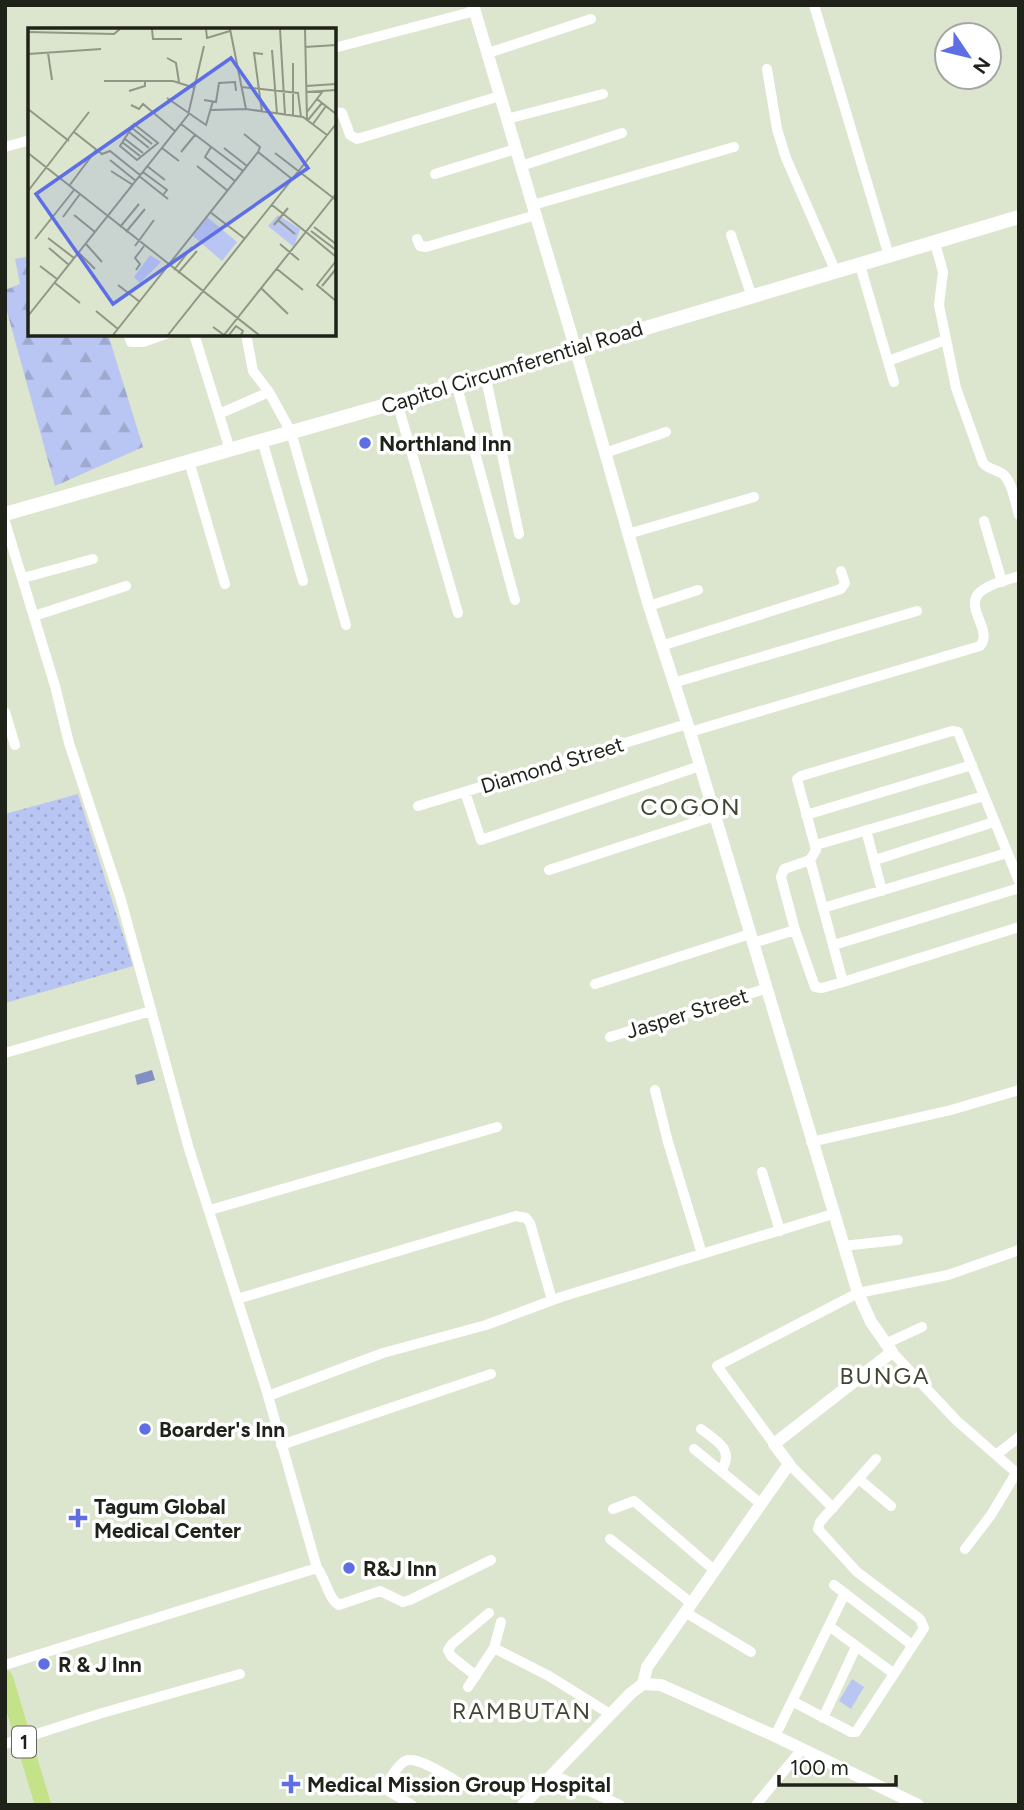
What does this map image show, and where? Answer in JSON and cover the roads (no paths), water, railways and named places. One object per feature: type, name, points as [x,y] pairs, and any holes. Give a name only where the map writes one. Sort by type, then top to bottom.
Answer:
[{"type":"highway","name":"1","points":[[5,1678],[43,1805]]},
{"type":"main road","name":"Capitol Circumferential Road","points":[[5,513],[397,402],[1019,217]]},
{"type":"street","points":[[814,5],[889,257]]},
{"type":"street","points":[[336,47],[474,8],[649,606],[700,766],[858,1293],[871,1322],[888,1348],[957,1421],[1018,1474],[965,1549]]},
{"type":"street","points":[[488,53],[591,19]]},
{"type":"street","points":[[767,69],[786,158],[836,272]]},
{"type":"street","points":[[507,119],[603,94]]},
{"type":"street","points":[[336,113],[340,112],[344,116],[350,135],[357,139],[500,96]]},
{"type":"street","points":[[521,166],[622,133]]},
{"type":"street","points":[[5,147],[28,141]]},
{"type":"street","points":[[416,239],[420,246],[426,247],[734,147]]},
{"type":"street","points":[[435,174],[516,149]]},
{"type":"street","points":[[731,235],[751,297]]},
{"type":"street","points":[[935,243],[943,272],[939,300],[956,388],[986,467],[1003,474],[1019,515]]},
{"type":"street","points":[[860,265],[894,382]]},
{"type":"street","points":[[129,336],[131,342],[137,344],[160,336]]},
{"type":"street","points":[[195,336],[230,450]]},
{"type":"street","points":[[246,336],[253,371],[269,392],[290,432],[346,625]]},
{"type":"street","points":[[888,361],[946,340]]},
{"type":"street","points":[[485,374],[519,534]]},
{"type":"street","points":[[456,383],[516,600]]},
{"type":"street","points":[[219,414],[269,392]]},
{"type":"street","points":[[397,402],[458,613]]},
{"type":"street","points":[[605,453],[666,432]]},
{"type":"street","points":[[262,440],[303,581]]},
{"type":"street","points":[[189,461],[225,584]]},
{"type":"street","points":[[628,534],[754,497]]},
{"type":"street","points":[[5,522],[69,743],[121,900],[189,1149],[268,1396],[317,1568],[326,1581],[335,1604],[339,1605],[380,1591],[403,1602],[410,1600],[491,1560]]},
{"type":"street","points":[[984,522],[1002,582],[1019,576]]},
{"type":"street","points":[[23,578],[93,559]]},
{"type":"street","points":[[662,646],[841,589],[845,583],[841,571]]},
{"type":"street","name":"Diamond Street","points":[[418,806],[980,646],[984,635],[975,604],[976,596],[1002,582]]},
{"type":"street","points":[[34,616],[126,586]]},
{"type":"street","points":[[649,606],[698,590]]},
{"type":"street","points":[[673,683],[917,611]]},
{"type":"street","points":[[5,712],[15,745]]},
{"type":"street","points":[[1019,881],[961,736],[952,731],[801,776],[797,781],[816,853],[810,860],[784,869],[781,873],[813,986],[822,988],[843,982],[1019,927]]},
{"type":"street","points":[[806,815],[972,765]]},
{"type":"street","points":[[465,792],[481,840],[700,766]]},
{"type":"street","points":[[816,845],[984,796]]},
{"type":"street","points":[[549,870],[715,816]]},
{"type":"street","points":[[875,860],[994,822]]},
{"type":"street","points":[[866,830],[882,891]]},
{"type":"street","points":[[823,908],[1007,853]]},
{"type":"street","points":[[810,860],[843,982]]},
{"type":"street","points":[[834,945],[1019,888]]},
{"type":"street","points":[[595,984],[751,939],[795,930]]},
{"type":"street","name":"Jasper Street","points":[[610,1037],[765,989]]},
{"type":"street","points":[[5,1053],[151,1011]]},
{"type":"street","points":[[655,1090],[702,1254]]},
{"type":"street","points":[[811,1142],[951,1110],[1019,1090]]},
{"type":"street","points":[[210,1210],[497,1127]]},
{"type":"street","points":[[762,1172],[780,1231]]},
{"type":"street","points":[[268,1396],[383,1353],[486,1325],[552,1300],[834,1214]]},
{"type":"street","points":[[237,1299],[516,1216],[526,1218],[530,1223],[552,1300]]},
{"type":"street","points":[[843,1246],[898,1240]]},
{"type":"street","points":[[833,1508],[789,1464],[717,1366],[858,1293],[948,1275],[1019,1250]]},
{"type":"street","points":[[774,1444],[888,1348],[922,1327]]},
{"type":"street","points":[[281,1445],[491,1374]]},
{"type":"street","points":[[701,1429],[719,1443],[726,1454],[727,1460],[721,1471]]},
{"type":"street","points":[[996,1455],[1019,1437]]},
{"type":"street","points":[[694,1449],[761,1504]]},
{"type":"street","points":[[792,1701],[851,1732],[858,1731],[924,1628],[922,1621],[857,1572],[819,1532],[820,1522],[876,1460]]},
{"type":"street","points":[[523,1805],[610,1714],[643,1684],[647,1667],[789,1464]]},
{"type":"street","points":[[859,1479],[891,1506]]},
{"type":"street","points":[[613,1509],[630,1501],[635,1502],[714,1570]]},
{"type":"street","points":[[610,1539],[688,1608],[751,1652]]},
{"type":"street","points":[[5,1665],[317,1568]]},
{"type":"street","points":[[834,1585],[912,1645]]},
{"type":"street","points":[[775,1736],[845,1593]]},
{"type":"street","points":[[476,1676],[451,1656],[448,1650],[489,1613]]},
{"type":"street","points":[[468,1688],[494,1648],[501,1622]]},
{"type":"street","points":[[829,1626],[893,1673]]},
{"type":"street","points":[[823,1717],[856,1647]]},
{"type":"street","points":[[494,1648],[549,1676],[610,1714]]},
{"type":"street","points":[[5,1744],[240,1674]]},
{"type":"street","points":[[643,1684],[661,1685],[918,1805]]},
{"type":"street","points":[[761,1804],[802,1749]]},
{"type":"street","points":[[412,1805],[384,1789],[406,1760],[422,1762],[463,1786]]},
{"type":"street","points":[[552,1774],[614,1804]]},
{"type":"place","name":"Northland Inn","points":[[365,443]]},
{"type":"place","name":"Boarder's Inn","points":[[145,1429]]},
{"type":"place","name":"Tagum Global Medical Center","points":[[78,1518]]},
{"type":"place","name":"R&J Inn","points":[[349,1568]]},
{"type":"place","name":"R & J Inn","points":[[44,1664]]},
{"type":"place","name":"Medical Mission Group Hospital","points":[[291,1784]]},
{"type":"district","name":"COGON","points":[[691,806]]},
{"type":"district","name":"BUNGA","points":[[885,1376]]},
{"type":"district","name":"RAMBUTAN","points":[[522,1711]]}]
